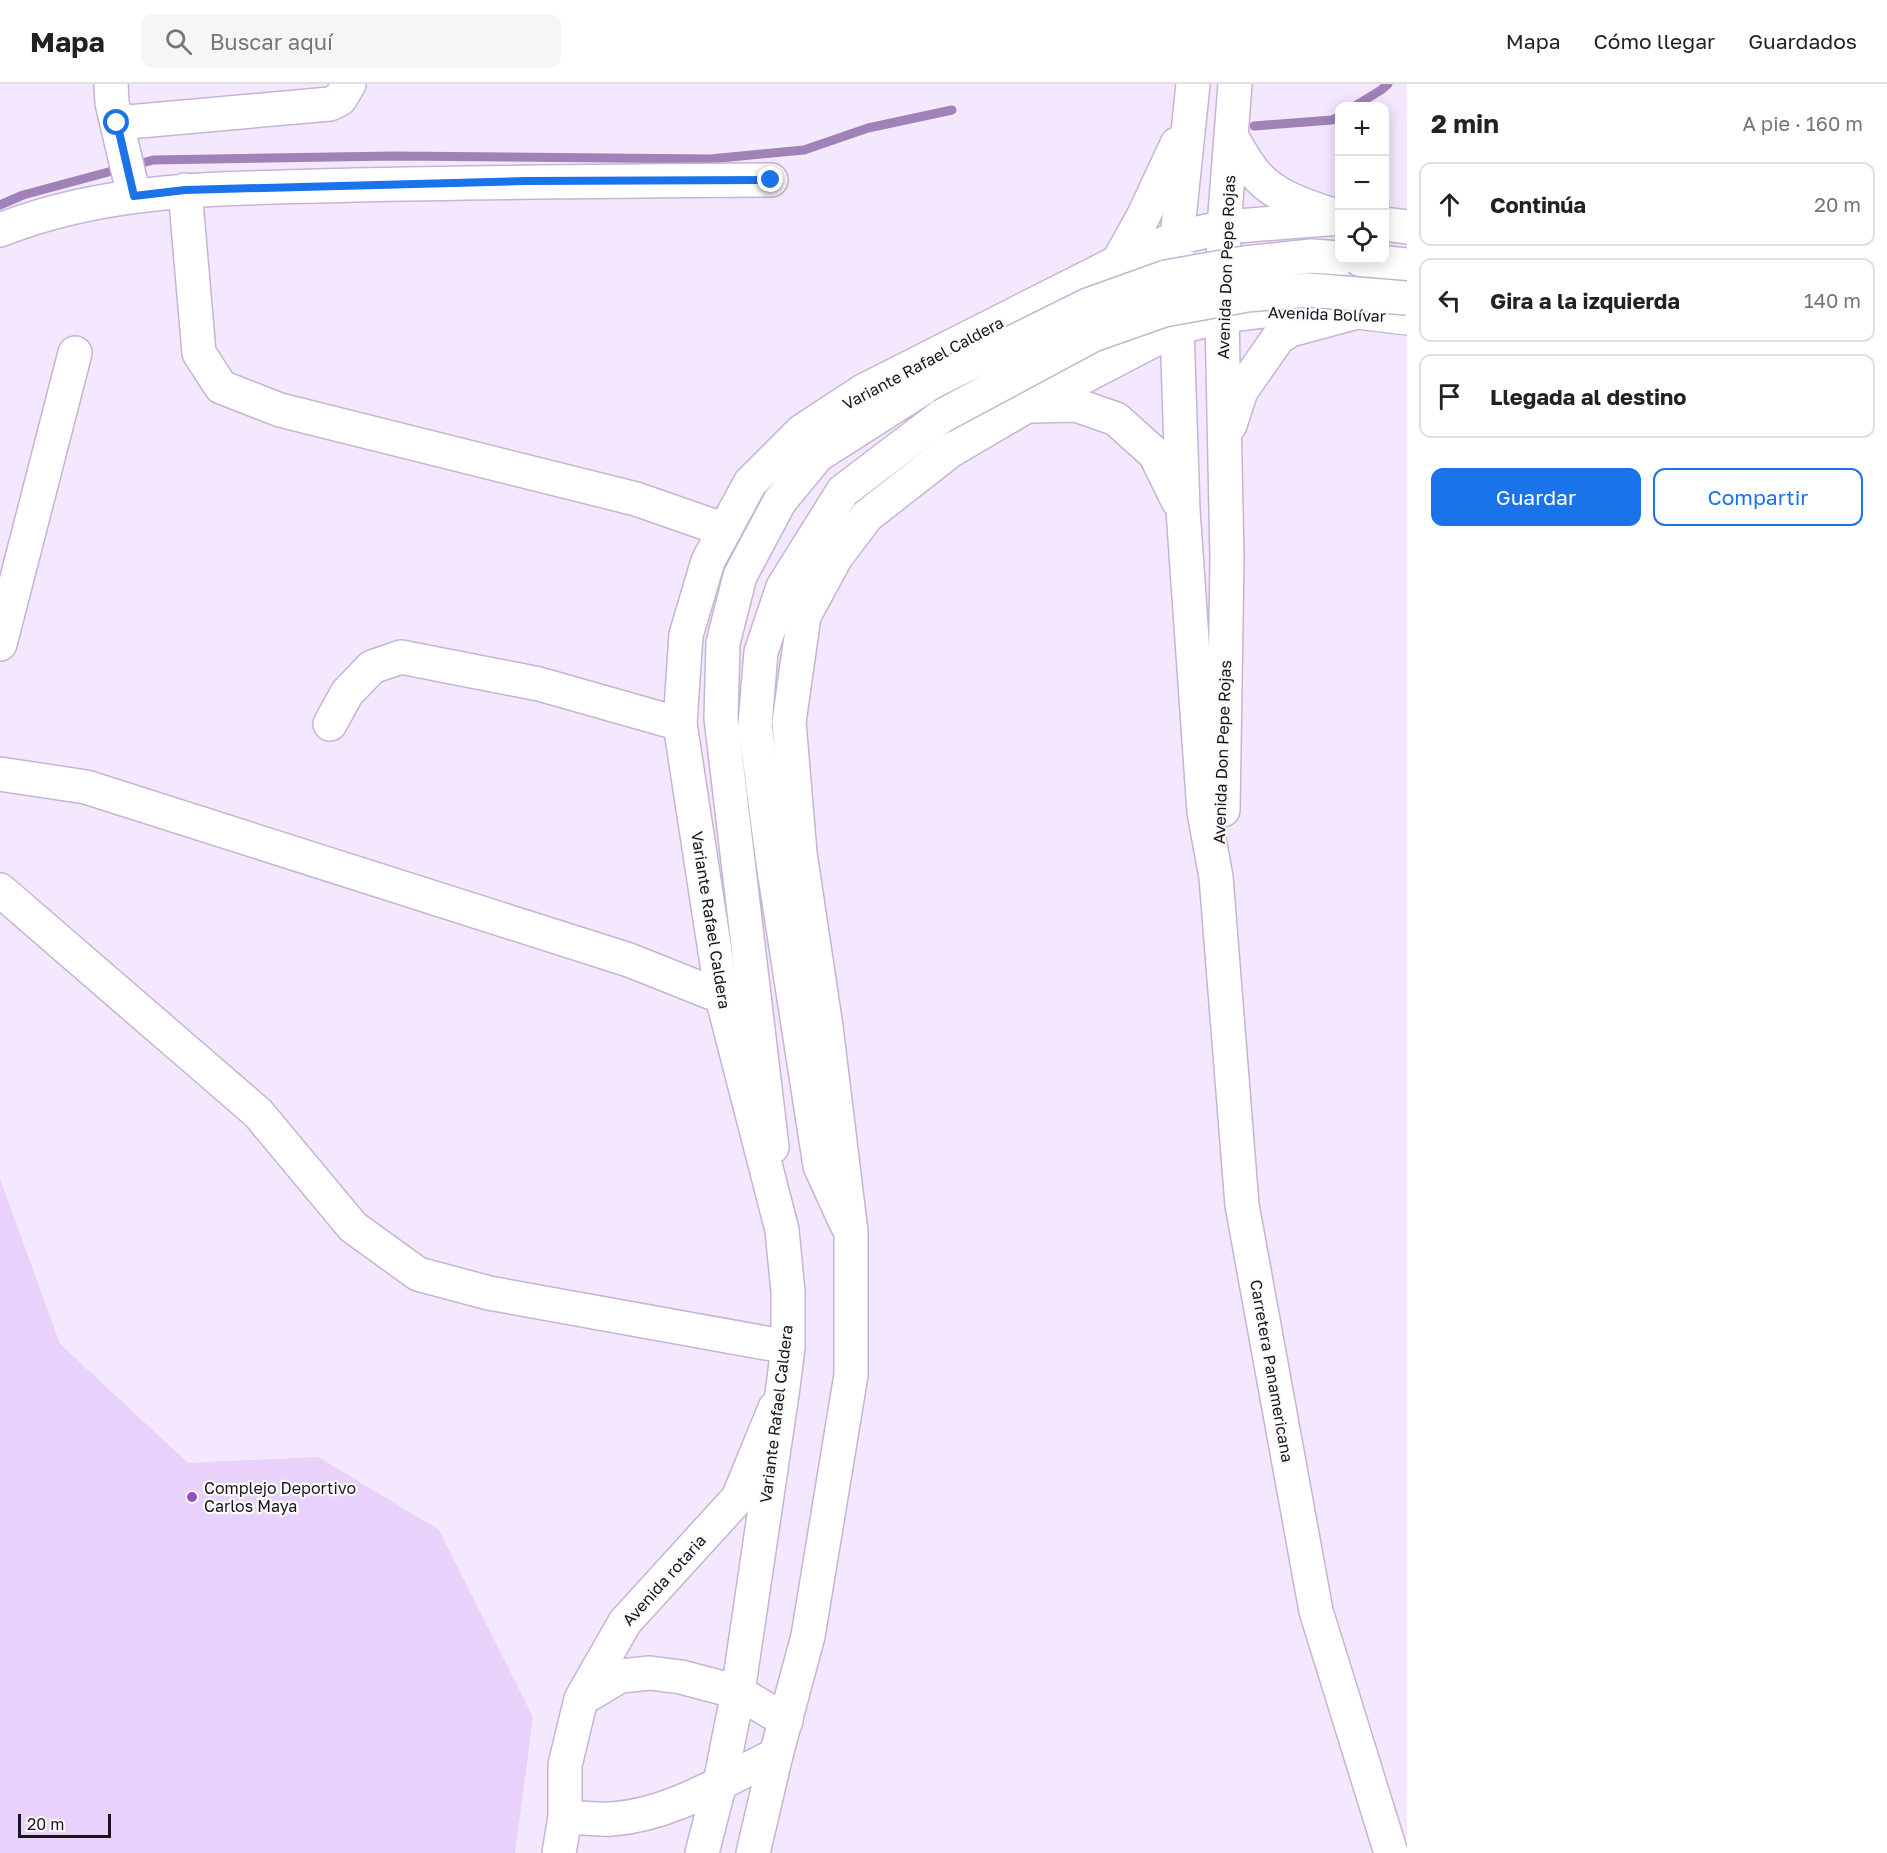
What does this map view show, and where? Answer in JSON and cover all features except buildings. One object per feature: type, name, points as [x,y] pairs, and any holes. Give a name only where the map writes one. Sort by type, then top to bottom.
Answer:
[{"type":"main road","points":[[111,84],[112,103],[131,186]]},
{"type":"main road","points":[[119,129],[330,104],[340,99],[349,84]]},
{"type":"main road","name":"Avenida Don Pepe Rojas","points":[[1216,877],[1224,810],[1227,559],[1222,316],[1224,227],[1235,84]]},
{"type":"main road","points":[[1118,262],[1156,190],[1191,99]]},
{"type":"main road","name":"Avenida Don Pepe Rojas","points":[[1191,99],[1177,238],[1177,328],[1183,510],[1204,812],[1216,877]]},
{"type":"main road","points":[[1231,136],[1253,171],[1264,183],[1289,200],[1335,216]]},
{"type":"main road","points":[[0,230],[94,201],[131,186],[185,190],[525,181],[771,180]]},
{"type":"main road","points":[[185,190],[199,353],[221,387],[280,410],[636,499],[725,530]]},
{"type":"main road","points":[[1224,227],[1335,217]]},
{"type":"main road","points":[[1389,225],[1407,227]]},
{"type":"main road","name":"Variante Rafael Caldera","points":[[702,1853],[720,1783],[738,1692],[783,1387],[788,1347],[789,1292],[782,1230],[722,997],[680,724],[686,635],[708,561],[750,483],[802,431],[863,391],[1118,262],[1177,238],[1224,227]]},
{"type":"main road","points":[[782,1230],[721,718],[723,643],[740,576],[780,501],[818,454],[934,381],[1088,305],[1166,277],[1245,263],[1311,256],[1335,258]]},
{"type":"main road","points":[[1389,263],[1407,265]]},
{"type":"main road","points":[[851,1232],[820,1166],[773,863],[755,725],[761,652],[783,587],[843,491],[942,416],[1093,335],[1164,310],[1247,295],[1309,290],[1407,298]]},
{"type":"main road","name":"Avenida Bolívar","points":[[1177,328],[1222,316],[1272,310],[1357,312],[1407,318]]},
{"type":"main road","points":[[1224,444],[1241,391],[1278,338],[1290,330],[1357,312]]},
{"type":"main road","points":[[753,1853],[808,1636],[851,1375],[851,1232],[826,1027],[800,853],[789,722],[804,616],[836,557],[867,516],[950,451],[1027,406],[1177,328]]},
{"type":"main road","points":[[0,644],[75,353]]},
{"type":"main road","points":[[1027,406],[1076,405],[1116,419],[1155,454],[1183,510]]},
{"type":"main road","points":[[330,724],[347,693],[372,667],[401,657],[539,684],[680,724]]},
{"type":"main road","points":[[0,774],[86,787],[628,960],[722,997]]},
{"type":"main road","name":"Carretera Panamericana","points":[[1216,877],[1242,1205],[1316,1611],[1391,1853]]},
{"type":"main road","points":[[0,890],[258,1113],[353,1227],[418,1274],[489,1293],[788,1347]]},
{"type":"main road","name":"Avenida rotaria","points":[[559,1853],[565,1817],[565,1765],[581,1700],[625,1622],[738,1498],[783,1387]]},
{"type":"main road","points":[[581,1700],[620,1676],[650,1673],[681,1677],[738,1692],[786,1721]]},
{"type":"main road","points":[[565,1817],[612,1819],[656,1810],[687,1799],[776,1755]]},
{"type":"shaded area","name":"Complejo Deportivo Carlos Maya","points":[[0,1179],[60,1344],[188,1463],[318,1457],[439,1530],[533,1717],[515,1853],[0,1853]]},
{"type":"waterway","points":[[1362,102],[1388,84]]},
{"type":"waterway","points":[[0,205],[23,195],[153,160],[393,156],[710,159],[804,150],[868,128],[952,110]]},
{"type":"waterway","points":[[1254,126],[1335,118]]},
{"type":"place","name":"Complejo Deportivo Carlos Maya","points":[[192,1497]]},
{"type":"route","points":[[117,123],[134,196],[185,190],[525,181],[771,180]]}]
